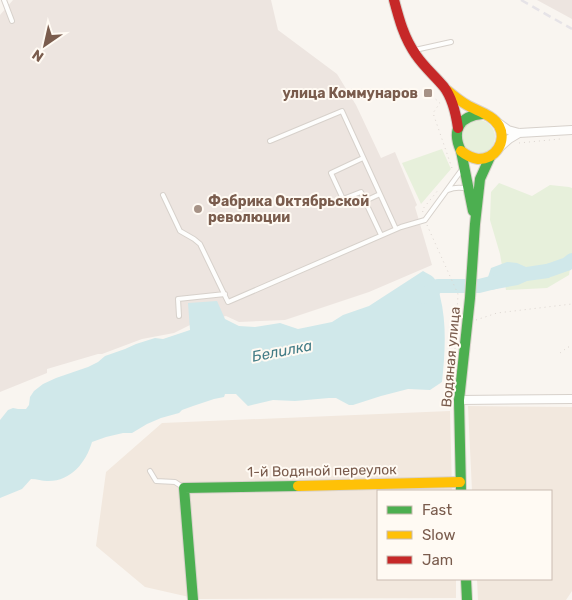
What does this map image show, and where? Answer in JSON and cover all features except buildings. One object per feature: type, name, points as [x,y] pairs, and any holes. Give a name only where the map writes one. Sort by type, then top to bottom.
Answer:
[{"type":"street","points":[[394,0],[402,30],[421,63],[445,89],[464,104],[489,116],[508,130],[519,133],[572,130]]},
{"type":"street","points":[[445,89],[456,116],[458,128],[456,140],[461,151],[475,224]]},
{"type":"street","points":[[458,128],[462,121],[469,116],[482,114]]},
{"type":"street","points":[[496,122],[501,131],[500,147]]},
{"type":"street","points":[[461,151],[478,160],[490,157],[509,138],[519,133]]},
{"type":"street","points":[[475,224],[480,179],[490,157]]},
{"type":"street","name":"Водяная улица","points":[[460,486],[459,400],[470,298],[475,224]]},
{"type":"street","points":[[459,400],[572,400]]},
{"type":"street","name":"1-й Водяной переулок","points":[[184,488],[460,486]]},
{"type":"street","points":[[184,488],[193,600]]},
{"type":"street","points":[[466,580],[467,600]]},
{"type":"lane","points":[[4,0],[12,21]]},
{"type":"lane","points":[[413,50],[451,42]]},
{"type":"lane","points":[[270,141],[342,111],[396,229]]},
{"type":"lane","points":[[364,158],[332,173],[343,199],[361,192],[381,235]]},
{"type":"lane","points":[[163,195],[180,232],[200,244],[228,302],[381,235],[425,220],[464,166]]},
{"type":"lane","points":[[446,191],[454,187],[469,189]]},
{"type":"lane","points":[[365,201],[380,194]]},
{"type":"lane","points":[[179,316],[178,298],[224,294]]},
{"type":"lane","points":[[150,471],[156,481],[175,482],[184,488]]},
{"type":"path","points":[[432,96],[440,103],[433,113],[454,172]]},
{"type":"path","points":[[520,143],[563,138]]},
{"type":"path","points":[[425,220],[458,294],[455,349]]},
{"type":"path","points":[[467,321],[496,313],[572,304]]},
{"type":"path","points":[[560,353],[568,347],[572,347]]},
{"type":"shaded area","points":[[13,0],[271,0],[278,30],[337,74],[356,105],[381,158],[395,152],[417,205],[415,207],[432,265],[369,292],[285,320],[239,322],[226,316],[192,324],[174,333],[142,339],[102,354],[47,369],[47,373],[0,392],[0,15]]},
{"type":"shaded area","points":[[537,0],[572,0],[572,19]]},
{"type":"shaded area","points":[[468,406],[572,407],[572,591],[566,600],[478,600],[477,580],[552,580],[552,490],[472,490]]},
{"type":"shaded area","points":[[450,411],[452,490],[377,490],[377,580],[456,580],[456,598],[198,599],[145,587],[96,546],[106,472],[162,423]]},
{"type":"green space","points":[[478,120],[490,125],[495,137],[490,149],[478,154],[466,149],[461,137],[466,125]]},
{"type":"green space","points":[[442,149],[451,169],[421,204],[402,163]]},
{"type":"green space","points":[[499,183],[532,196],[550,185],[572,188],[572,257],[569,275],[547,288],[506,290],[500,254],[490,220],[491,192]]},
{"type":"water","points":[[507,262],[517,263],[526,267],[552,263],[567,264],[549,278],[527,281],[518,285],[491,290],[479,289],[479,286],[487,280],[491,268]]},
{"type":"water","points":[[423,271],[433,277],[439,289],[444,328],[445,349],[442,382],[430,390],[408,389],[353,405],[349,405],[336,398],[329,398],[295,401],[273,400],[248,406],[236,394],[225,394],[224,397],[161,418],[132,433],[123,433],[92,442],[86,457],[70,475],[55,480],[31,479],[22,489],[0,498],[0,420],[8,410],[13,408],[26,409],[34,391],[43,384],[88,367],[105,356],[155,338],[163,339],[190,330],[188,303],[217,301],[225,319],[239,326],[255,327],[280,323],[298,329],[332,322],[343,315],[369,306]]},
{"type":"waterway","name":"Белилка","points":[[550,270],[567,264],[572,260]]},
{"type":"waterway","name":"Белилка","points":[[423,297],[438,286],[479,286],[495,282]]},
{"type":"railway","points":[[521,0],[572,29]]},
{"type":"traffic: fast","points":[[473,211],[457,131],[463,121],[474,115],[482,114]]},
{"type":"traffic: fast","points":[[461,490],[459,400],[480,179],[490,157]]},
{"type":"traffic: fast","points":[[193,600],[184,488],[298,486]]},
{"type":"traffic: fast","points":[[466,580],[467,600]]},
{"type":"traffic: slow","points":[[448,91],[464,103],[493,119],[501,132],[501,143],[495,153],[490,156],[478,159],[461,151]]},
{"type":"traffic: slow","points":[[298,486],[460,482]]},
{"type":"traffic: jam","points":[[394,0],[402,28],[412,49],[422,64],[450,96],[458,128]]},
{"type":"place","name":"улица Коммунаров","points":[[428,93]]},
{"type":"place","name":"Фабрика Октябрьской революции","points":[[198,209]]}]
